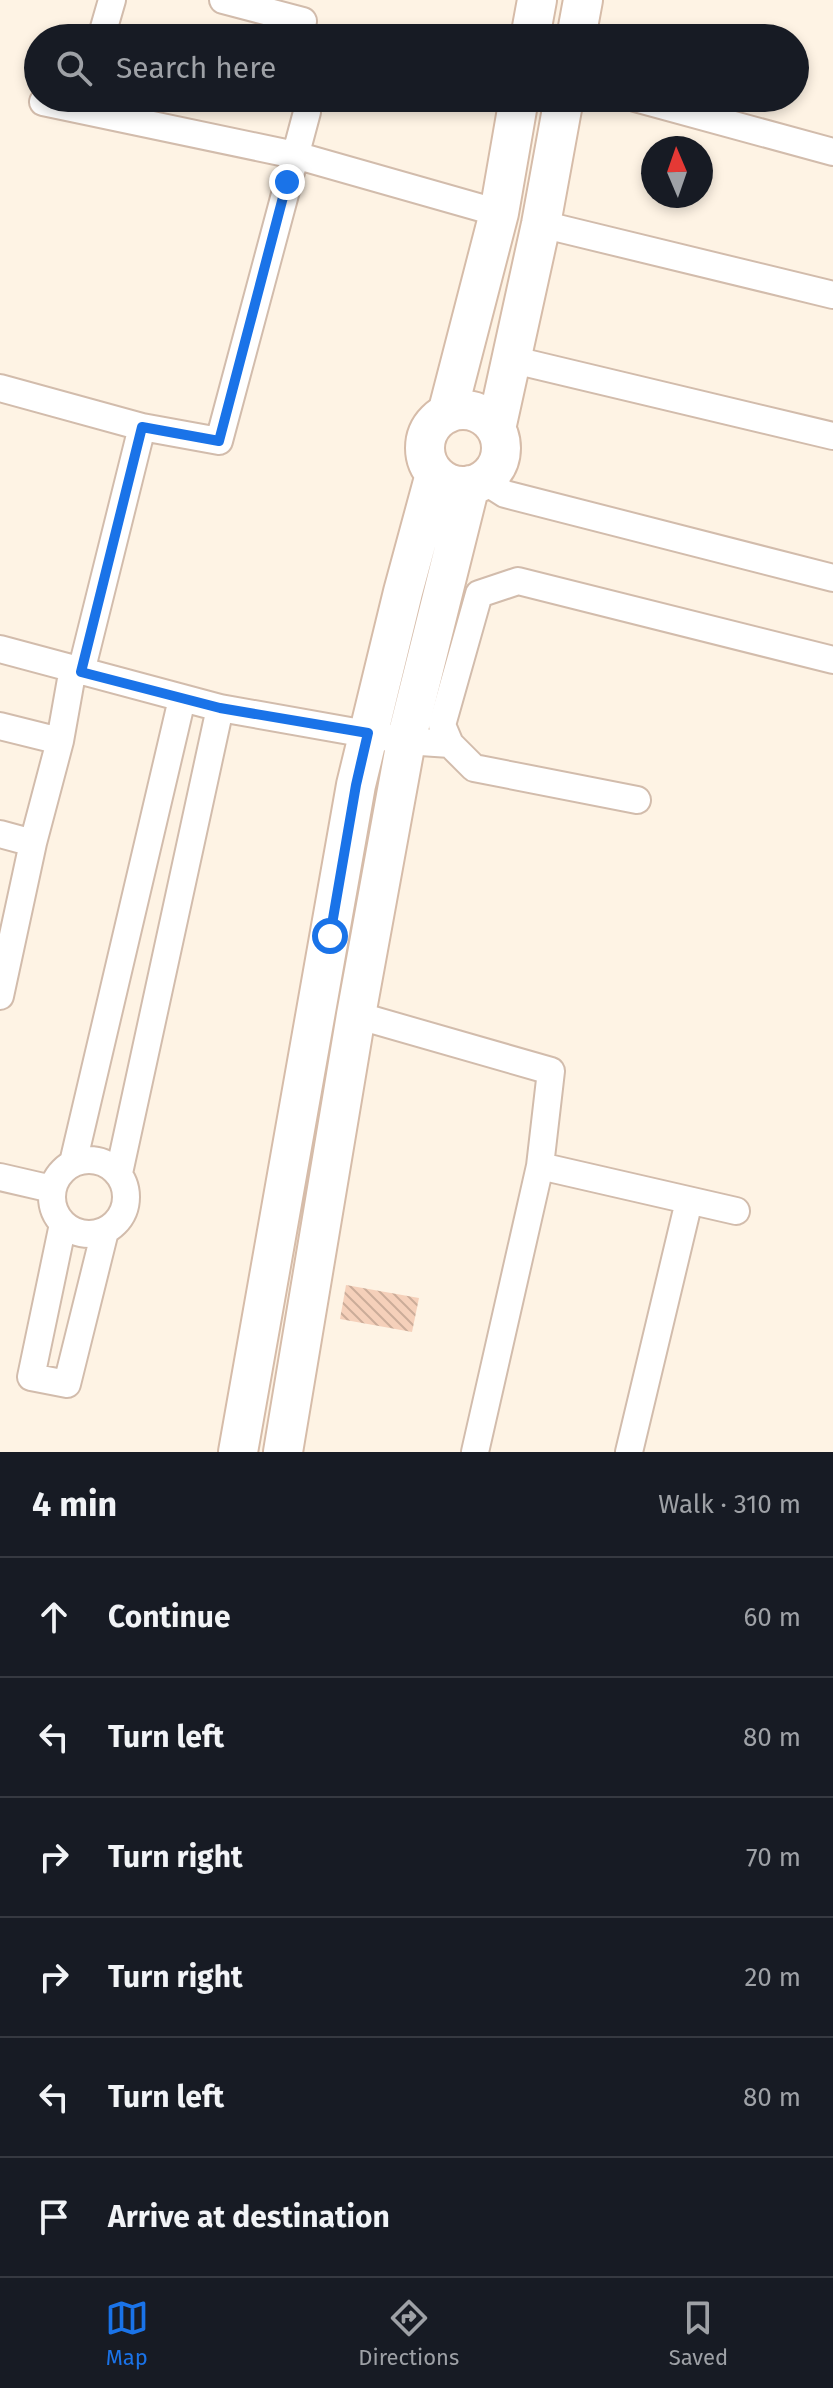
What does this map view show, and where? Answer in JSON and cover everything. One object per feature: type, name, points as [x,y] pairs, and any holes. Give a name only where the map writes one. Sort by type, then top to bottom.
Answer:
[{"type":"main road","points":[[533,24],[537,0]]},
{"type":"main road","points":[[579,24],[583,0]]},
{"type":"main road","points":[[447,414],[499,213],[517,112]]},
{"type":"main road","points":[[238,1452],[356,785],[368,733],[403,592],[463,480],[497,465],[500,453],[496,429],[541,224],[561,112]]},
{"type":"main road","points":[[463,480],[428,465],[425,441],[437,420],[457,410],[480,414],[496,429]]},
{"type":"main road","points":[[283,1452],[356,1015],[406,741],[463,480]]},
{"type":"street","points":[[105,24],[112,0]]},
{"type":"street","points":[[223,0],[304,20]]},
{"type":"street","points":[[91,112],[295,155],[499,213]]},
{"type":"street","points":[[0,388],[142,427],[219,441],[307,112]]},
{"type":"street","points":[[686,112],[833,152]]},
{"type":"street","points":[[541,224],[833,295]]},
{"type":"street","points":[[510,359],[833,436]]},
{"type":"street","points":[[0,996],[6,944],[142,427]]},
{"type":"street","points":[[463,480],[505,494],[833,578]]},
{"type":"street","points":[[637,800],[474,768],[450,744],[442,725],[479,594],[518,581],[833,660]]},
{"type":"street","points":[[0,649],[220,708],[406,741],[450,744]]},
{"type":"street","points":[[73,1163],[182,699]]},
{"type":"street","points":[[119,1173],[220,708]]},
{"type":"street","points":[[0,726],[60,741]]},
{"type":"street","points":[[0,834],[33,843]]},
{"type":"street","points":[[356,1015],[551,1071],[540,1166],[475,1452]]},
{"type":"street","points":[[89,1159],[106,1163],[119,1173],[126,1189],[126,1205],[119,1220],[105,1231],[91,1235],[76,1232],[63,1224],[53,1208],[52,1189],[59,1173],[73,1163],[89,1159]]},
{"type":"street","points":[[540,1166],[736,1211]]},
{"type":"street","points":[[0,1177],[52,1189]]},
{"type":"street","points":[[629,1452],[689,1201]]},
{"type":"street","points":[[63,1224],[31,1377],[67,1384],[105,1231]]},
{"type":"building","points":[[346,1285],[419,1298],[412,1332],[340,1319]]},
{"type":"route","points":[[287,182],[219,441],[142,427],[81,672],[220,708],[368,733],[330,936]]}]
